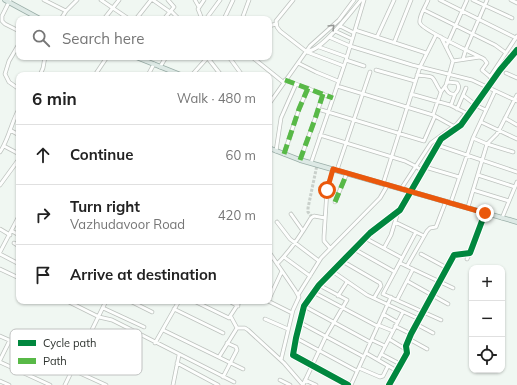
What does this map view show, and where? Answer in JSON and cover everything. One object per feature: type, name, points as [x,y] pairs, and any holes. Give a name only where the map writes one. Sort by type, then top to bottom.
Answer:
[{"type":"main road","points":[[8,1],[35,16]]},
{"type":"main road","points":[[145,60],[175,72]]},
{"type":"main road","points":[[272,149],[300,160],[517,222]]},
{"type":"street","points":[[44,0],[66,12]]},
{"type":"street","points":[[63,16],[77,0]]},
{"type":"street","points":[[101,0],[125,16]]},
{"type":"street","points":[[106,16],[119,0]]},
{"type":"street","points":[[139,16],[152,0],[175,16]]},
{"type":"street","points":[[167,16],[173,6],[168,0]]},
{"type":"street","points":[[195,0],[199,7],[198,11],[200,16]]},
{"type":"street","points":[[199,7],[204,0]]},
{"type":"street","points":[[208,16],[220,0]]},
{"type":"street","points":[[225,16],[233,0]]},
{"type":"street","points":[[243,16],[249,0]]},
{"type":"street","points":[[276,24],[276,21],[293,0]]},
{"type":"street","points":[[272,98],[310,46],[339,20],[354,0]]},
{"type":"street","points":[[307,52],[314,51],[329,37],[362,0]]},
{"type":"street","points":[[311,163],[344,66],[362,0]]},
{"type":"street","points":[[378,38],[394,0]]},
{"type":"street","points":[[394,42],[411,0]]},
{"type":"street","points":[[428,0],[420,17],[420,23],[424,28],[484,59],[487,63],[482,70],[494,80]]},
{"type":"street","points":[[440,0],[478,20],[516,37],[490,77]]},
{"type":"street","points":[[446,47],[467,0]]},
{"type":"street","points":[[473,0],[512,18]]},
{"type":"street","points":[[463,59],[487,0]]},
{"type":"street","points":[[511,0],[517,3]]},
{"type":"street","points":[[8,1],[2,16],[2,20],[5,24],[16,30]]},
{"type":"street","points":[[424,10],[494,45],[506,53]]},
{"type":"street","points":[[272,25],[276,24]]},
{"type":"street","points":[[276,24],[285,35],[307,52],[344,66]]},
{"type":"street","points":[[340,26],[426,53]]},
{"type":"street","points":[[335,31],[352,39]]},
{"type":"street","points":[[281,360],[292,312],[299,297],[298,295],[319,261],[380,198],[385,185],[391,156],[406,107],[420,67],[436,35]]},
{"type":"street","points":[[329,37],[350,46],[420,67],[472,80],[516,100]]},
{"type":"street","points":[[318,109],[424,141],[442,92],[448,82],[453,61],[441,38]]},
{"type":"street","points":[[319,46],[364,66]]},
{"type":"street","points":[[16,49],[9,61],[5,74],[9,82],[16,87]]},
{"type":"street","points":[[391,297],[352,385],[293,355],[299,322],[304,306],[318,285],[365,238],[398,211],[404,204],[437,145],[441,140],[461,125],[517,50]]},
{"type":"street","points":[[513,55],[517,58]]},
{"type":"street","points":[[453,61],[480,57]]},
{"type":"street","points":[[41,72],[44,60]]},
{"type":"street","points":[[97,72],[105,60]]},
{"type":"street","points":[[160,66],[164,60]]},
{"type":"street","points":[[195,72],[205,60]]},
{"type":"street","points":[[210,60],[218,72]]},
{"type":"street","points":[[231,60],[240,72]]},
{"type":"street","points":[[256,60],[284,81],[308,88],[333,98]]},
{"type":"street","points":[[298,63],[338,81]]},
{"type":"street","points":[[150,72],[154,64]]},
{"type":"street","points":[[376,70],[415,81]]},
{"type":"street","points":[[330,248],[324,240],[327,190],[347,143],[370,72]]},
{"type":"street","points":[[506,73],[517,78]]},
{"type":"street","points":[[417,75],[429,75],[434,77],[442,92]]},
{"type":"street","points":[[448,82],[455,82],[458,85],[458,91],[455,94],[451,105]]},
{"type":"street","points":[[276,151],[281,118],[296,84]]},
{"type":"street","points":[[337,86],[434,115],[453,126]]},
{"type":"street","points":[[445,87],[448,92],[455,94]]},
{"type":"street","points":[[284,154],[308,88]]},
{"type":"street","points":[[458,109],[466,88]]},
{"type":"street","points":[[407,266],[429,228],[436,227],[459,177],[473,138],[495,91]]},
{"type":"street","points":[[300,160],[322,94]]},
{"type":"street","points":[[401,189],[431,143],[453,126],[466,113],[451,105],[411,94]]},
{"type":"street","points":[[468,207],[487,144],[498,132],[516,100],[517,95]]},
{"type":"street","points":[[464,96],[486,110]]},
{"type":"street","points":[[0,152],[4,146],[15,116]]},
{"type":"street","points":[[505,118],[517,125]]},
{"type":"street","points":[[481,122],[498,132],[517,139]]},
{"type":"street","points":[[10,130],[16,134]]},
{"type":"street","points":[[320,135],[391,156],[423,171]]},
{"type":"street","points":[[473,138],[513,152]]},
{"type":"street","points":[[437,145],[483,159],[517,172]]},
{"type":"street","points":[[4,146],[16,152]]},
{"type":"street","points":[[0,185],[16,163]]},
{"type":"street","points":[[425,167],[459,177]]},
{"type":"street","points":[[335,202],[347,173]]},
{"type":"street","points":[[478,175],[515,187]]},
{"type":"street","points":[[502,218],[517,182]]},
{"type":"street","points":[[473,190],[509,201]]},
{"type":"street","points":[[384,248],[391,235],[398,211]]},
{"type":"street","points":[[467,259],[485,213]]},
{"type":"street","points":[[291,214],[303,231]]},
{"type":"street","points":[[277,264],[295,244],[312,217],[325,218]]},
{"type":"street","points":[[16,222],[0,253],[16,262]]},
{"type":"street","points":[[277,222],[295,244],[319,261]]},
{"type":"street","points":[[395,222],[424,236]]},
{"type":"street","points":[[0,229],[10,235]]},
{"type":"street","points":[[12,231],[16,233]]},
{"type":"street","points":[[416,232],[383,294],[441,320]]},
{"type":"street","points":[[365,238],[402,258]]},
{"type":"street","points":[[354,250],[395,272]]},
{"type":"street","points":[[389,385],[407,350],[406,346],[416,324],[454,255],[470,253]]},
{"type":"street","points":[[421,254],[447,268]]},
{"type":"street","points":[[272,256],[298,295]]},
{"type":"street","points":[[284,257],[310,276]]},
{"type":"street","points":[[342,261],[380,283],[381,286],[374,298]]},
{"type":"street","points":[[400,263],[453,288]]},
{"type":"street","points":[[0,269],[16,277]]},
{"type":"street","points":[[398,300],[413,269]]},
{"type":"street","points":[[272,293],[282,271]]},
{"type":"street","points":[[332,271],[374,298],[419,319]]},
{"type":"street","points":[[407,281],[448,304]]},
{"type":"street","points":[[338,296],[347,282]]},
{"type":"street","points":[[237,328],[248,330],[281,360],[303,385],[326,336],[347,300],[318,285]]},
{"type":"street","points":[[313,292],[342,309],[393,331]]},
{"type":"street","points":[[272,302],[292,312]]},
{"type":"street","points":[[73,304],[99,317],[112,320],[129,329]]},
{"type":"street","points":[[93,329],[105,304]]},
{"type":"street","points":[[136,304],[152,312]]},
{"type":"street","points":[[156,343],[177,304]]},
{"type":"street","points":[[200,304],[225,317],[231,318],[237,328]]},
{"type":"street","points":[[231,318],[238,306],[234,304]]},
{"type":"street","points":[[304,306],[371,341],[385,346]]},
{"type":"street","points":[[103,308],[144,327]]},
{"type":"street","points":[[174,309],[223,334]]},
{"type":"street","points":[[378,360],[403,312]]},
{"type":"street","points":[[383,314],[397,322]]},
{"type":"street","points":[[265,319],[288,329]]},
{"type":"street","points":[[299,322],[364,357]]},
{"type":"street","points":[[416,324],[433,333]]},
{"type":"street","points":[[395,326],[411,334]]},
{"type":"street","points":[[220,357],[237,328]]},
{"type":"street","points":[[163,330],[243,369]]},
{"type":"street","points":[[0,336],[10,340],[0,361],[10,366]]},
{"type":"street","points":[[142,336],[234,382]]},
{"type":"street","points":[[296,338],[358,370],[380,377],[383,376],[388,366]]},
{"type":"street","points":[[389,339],[407,350]]},
{"type":"street","points":[[409,339],[427,349]]},
{"type":"street","points":[[223,377],[237,348],[227,343]]},
{"type":"street","points":[[366,353],[397,371]]},
{"type":"street","points":[[382,354],[400,364]]},
{"type":"street","points":[[173,385],[178,355]]},
{"type":"street","points":[[177,363],[218,385]]},
{"type":"street","points":[[29,375],[50,385]]},
{"type":"street","points":[[84,375],[106,385]]},
{"type":"street","points":[[280,380],[290,385]]},
{"type":"street","points":[[306,380],[316,385]]},
{"type":"street","points":[[0,381],[9,385]]},
{"type":"tunnel","points":[[312,217],[308,212],[308,208],[317,165]]},
{"type":"marked path","points":[[285,80],[333,98]]},
{"type":"marked path","points":[[284,154],[299,109],[308,88]]},
{"type":"marked path","points":[[300,160],[323,94]]},
{"type":"marked path","points":[[335,202],[347,173]]},
{"type":"cycle path","points":[[348,385],[293,355],[304,306],[319,285],[370,233],[400,210],[441,139],[461,125],[500,70],[517,50]]},
{"type":"cycle path","points":[[389,385],[407,353],[406,346],[411,334],[454,255],[470,253],[485,213]]},
{"type":"route","points":[[327,190],[333,169],[387,186],[451,202],[485,213]]}]
